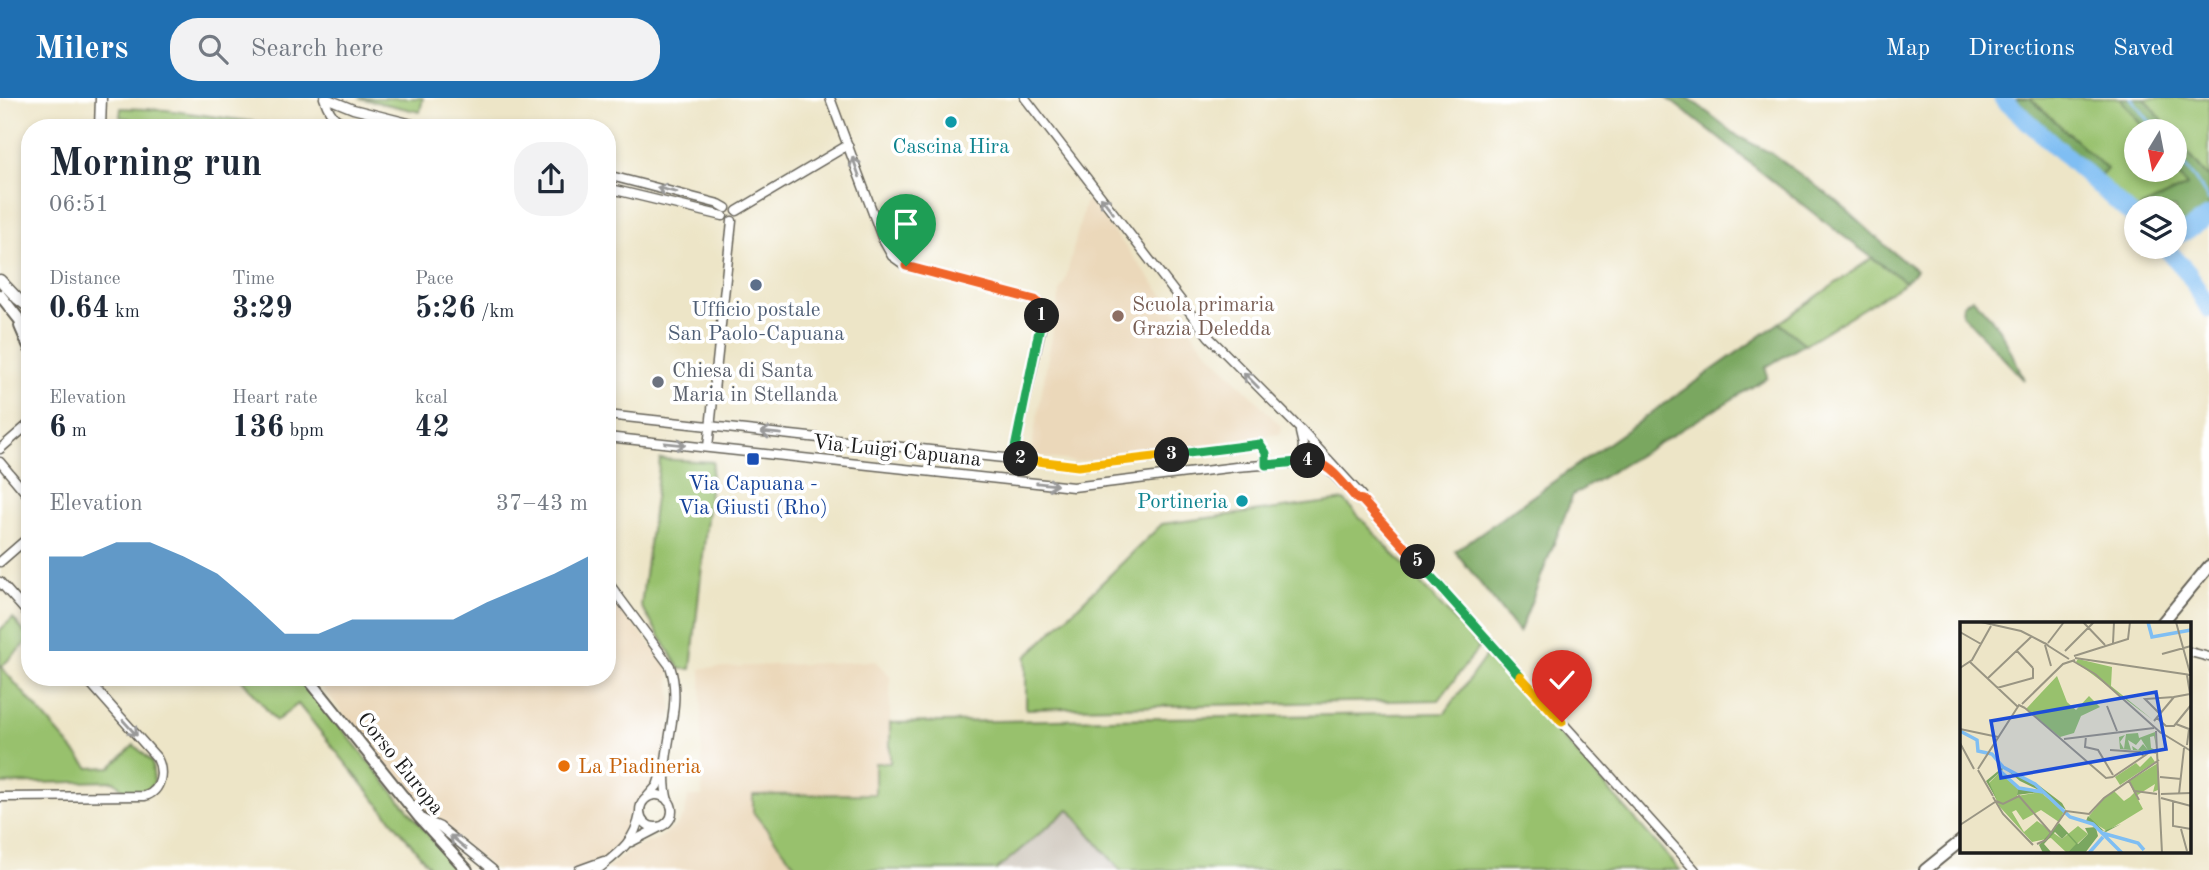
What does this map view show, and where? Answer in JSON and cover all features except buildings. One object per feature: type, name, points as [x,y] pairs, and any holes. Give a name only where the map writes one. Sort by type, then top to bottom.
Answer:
[{"type":"main road","points":[[0,295],[21,323]]},
{"type":"main road","points":[[18,320],[21,327]]},
{"type":"main road","points":[[2163,622],[2209,566]]},
{"type":"main road","name":"Corso Europa","points":[[314,686],[420,818],[467,870]]},
{"type":"main road","points":[[1925,870],[1960,842]]},
{"type":"street","points":[[101,98],[101,119]]},
{"type":"street","points":[[101,114],[107,98]]},
{"type":"street","points":[[325,98],[334,119]]},
{"type":"street","points":[[325,98],[353,109],[392,119]]},
{"type":"street","points":[[830,98],[887,249],[899,262],[919,270],[1035,300],[1042,306],[1041,328],[1013,458]]},
{"type":"street","points":[[1025,98],[1209,337],[1361,495],[1362,500],[1695,870]]},
{"type":"street","points":[[737,211],[848,145]]},
{"type":"street","points":[[616,177],[719,204],[727,221],[737,218],[737,211]]},
{"type":"street","points":[[616,192],[724,212],[732,207],[737,211]]},
{"type":"street","points":[[708,447],[732,221]]},
{"type":"street","points":[[0,280],[21,301]]},
{"type":"street","name":"Via Luigi Capuana","points":[[616,416],[1078,466],[1260,444],[1266,453],[1266,465]]},
{"type":"street","points":[[1300,429],[1303,440],[1301,462],[1315,461],[1324,464],[1357,499],[1362,500]]},
{"type":"street","points":[[0,449],[21,431]]},
{"type":"street","name":"Via Luigi Capuana","points":[[616,438],[1073,486],[1301,462]]},
{"type":"street","points":[[0,462],[21,487]]},
{"type":"street","points":[[0,562],[21,544]]},
{"type":"street","points":[[0,582],[21,606]]},
{"type":"street","points":[[616,593],[673,673],[673,710],[664,765],[657,786],[642,803],[638,825],[628,843]]},
{"type":"street","points":[[2192,653],[2209,657]]},
{"type":"street","points":[[0,797],[145,796],[150,795],[159,785],[161,771],[157,758],[93,686]]},
{"type":"street","points":[[597,870],[628,843],[664,825],[672,814],[664,786],[664,765]]},
{"type":"street","points":[[646,798],[655,795],[668,801]]},
{"type":"street","points":[[640,814],[649,825],[664,825]]},
{"type":"street","points":[[420,818],[440,827],[493,870]]},
{"type":"street","points":[[579,870],[610,859]]},
{"type":"street","points":[[602,870],[610,859]]},
{"type":"shaded area","name":"Scuola primaria Grazia Deledda","points":[[1089,200],[1202,345],[1282,427],[1280,434],[1075,462],[1030,455],[1061,287],[1064,285],[1085,203]]},
{"type":"shaded area","points":[[616,603],[669,667],[672,710],[663,765],[656,786],[641,802],[637,825],[609,858],[575,870],[498,870],[487,864],[438,819],[420,811],[321,686],[616,686]]},
{"type":"shaded area","points":[[875,661],[890,676],[890,763],[875,794],[753,812],[799,870],[606,870],[628,851],[661,837],[677,825],[685,814],[688,796],[702,796],[701,668]]},
{"type":"shaded area","points":[[1069,808],[1120,870],[996,870]]},
{"type":"green space","points":[[359,98],[423,98],[420,112]]},
{"type":"green space","points":[[1667,98],[1689,98],[1739,137],[1771,153],[1838,202],[1916,270],[1906,282],[1815,215]]},
{"type":"green space","points":[[2014,98],[2030,98],[2107,169],[2099,178]]},
{"type":"green space","points":[[2030,98],[2120,98],[2137,119],[2124,119],[2124,182],[2184,182],[2187,186],[2166,196],[2124,196],[2124,199],[2099,178],[2106,169]]},
{"type":"green space","points":[[2120,98],[2145,98],[2161,119],[2137,119]]},
{"type":"green space","points":[[2145,98],[2209,98],[2209,176],[2188,153],[2188,119],[2161,119]]},
{"type":"green space","points":[[121,108],[166,110],[232,119],[131,119],[120,117]]},
{"type":"green space","points":[[2188,153],[2209,176],[2209,208],[2187,225],[2187,196],[2166,196],[2187,186],[2184,182],[2188,182]]},
{"type":"green space","points":[[1872,258],[1906,282],[1805,344],[1779,323]]},
{"type":"green space","points":[[1972,298],[1996,326],[2024,380],[1962,314],[1963,305]]},
{"type":"green space","points":[[1779,323],[1805,344],[1766,367],[1767,378],[1573,495],[1519,633],[1455,551]]},
{"type":"green space","points":[[660,459],[713,462],[691,669],[680,669],[641,606]]},
{"type":"green space","points":[[1344,500],[1479,647],[1439,700],[1026,709],[1026,657],[1162,524]]},
{"type":"green space","points":[[13,618],[21,628],[21,648],[1,667],[89,768],[111,767],[134,745],[152,762],[154,782],[148,791],[124,791],[114,781],[0,784],[0,630]]},
{"type":"green space","points":[[1488,653],[1680,870],[1120,870],[1069,809],[996,870],[799,870],[753,812],[753,795],[875,794],[875,763],[890,763],[890,723],[1445,713]]},
{"type":"green space","points":[[247,686],[307,686],[457,870],[432,870],[298,704],[276,721]]},
{"type":"waterway","points":[[2002,98],[2124,208]]},
{"type":"waterway","points":[[2131,98],[2148,119]]},
{"type":"waterway","points":[[2188,170],[2209,201]]},
{"type":"waterway","points":[[2187,231],[2209,216]]},
{"type":"waterway","points":[[2176,259],[2188,273],[2209,309]]},
{"type":"place","name":"Cascina Hira","points":[[951,122]]},
{"type":"place","name":"Ufficio postale San Paolo-Capuana","points":[[756,285]]},
{"type":"place","name":"Scuola primaria Grazia Deledda","points":[[1118,316]]},
{"type":"place","name":"Chiesa di Santa Maria in Stellanda","points":[[658,382]]},
{"type":"place","name":"Via Capuana - Via Giusti (Rho)","points":[[753,459]]},
{"type":"place","name":"Portineria","points":[[1242,501]]},
{"type":"place","name":"La Piadineria","points":[[564,766]]},
{"type":"route","points":[[906,266],[1035,300],[1042,306],[1041,328],[1013,458],[1078,466],[1260,444],[1266,453],[1266,465],[1315,461],[1322,463],[1357,499],[1362,500],[1562,722]]}]
